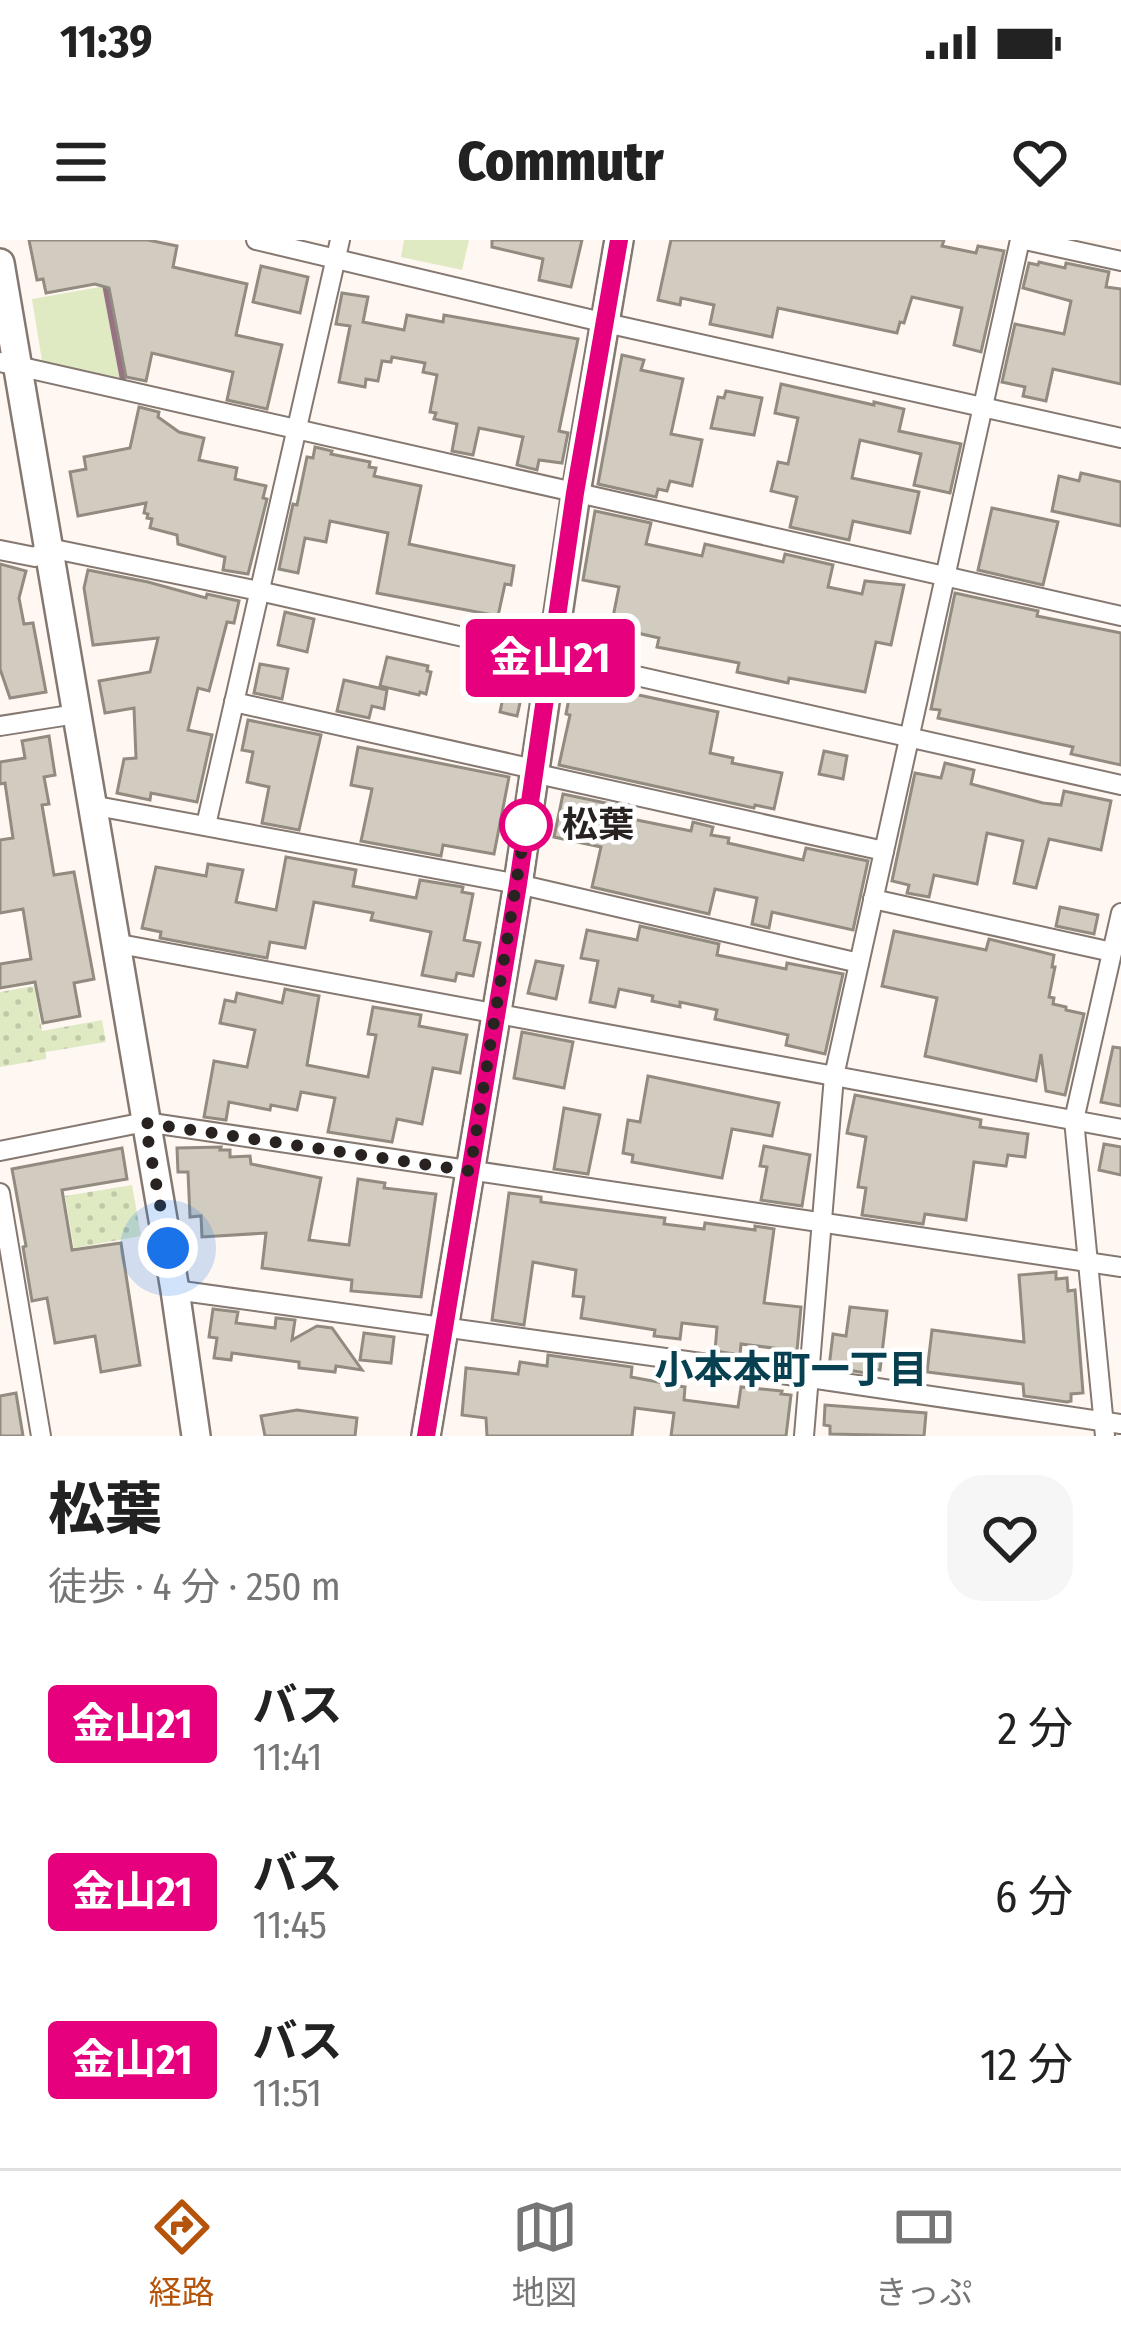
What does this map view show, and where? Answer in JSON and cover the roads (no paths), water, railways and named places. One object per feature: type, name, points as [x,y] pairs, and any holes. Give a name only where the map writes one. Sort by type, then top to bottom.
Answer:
[{"type":"street","points":[[256,240],[338,249],[606,322],[1121,438]]},
{"type":"street","points":[[426,1436],[619,240]]},
{"type":"street","points":[[804,1436],[834,1076],[1023,240],[1121,261]]},
{"type":"street","points":[[206,825],[338,249]]},
{"type":"street","points":[[0,263],[8,364],[49,548],[176,1290],[196,1436]]},
{"type":"street","points":[[8,364],[1121,616]]},
{"type":"street","points":[[0,550],[35,557],[49,548],[260,591],[1121,784]]},
{"type":"street","points":[[234,702],[884,851]]},
{"type":"street","points":[[0,726],[76,714]]},
{"type":"street","points":[[91,805],[518,884],[859,963]]},
{"type":"street","points":[[873,899],[1112,952]]},
{"type":"street","points":[[176,1290],[810,1378],[1110,1427],[1074,1120],[1112,999],[1112,952],[1121,914]]},
{"type":"street","points":[[114,943],[1121,1129]]},
{"type":"street","points":[[0,1151],[145,1123],[1121,1268]]},
{"type":"street","points":[[0,1193],[41,1436]]},
{"type":"street","points":[[0,1337],[24,1333]]},
{"type":"waterway","points":[[104,279],[123,380]]},
{"type":"place","name":"松葉","points":[[526,825]]},
{"type":"district","name":"小本本町一丁目","points":[[791,1370]]}]
